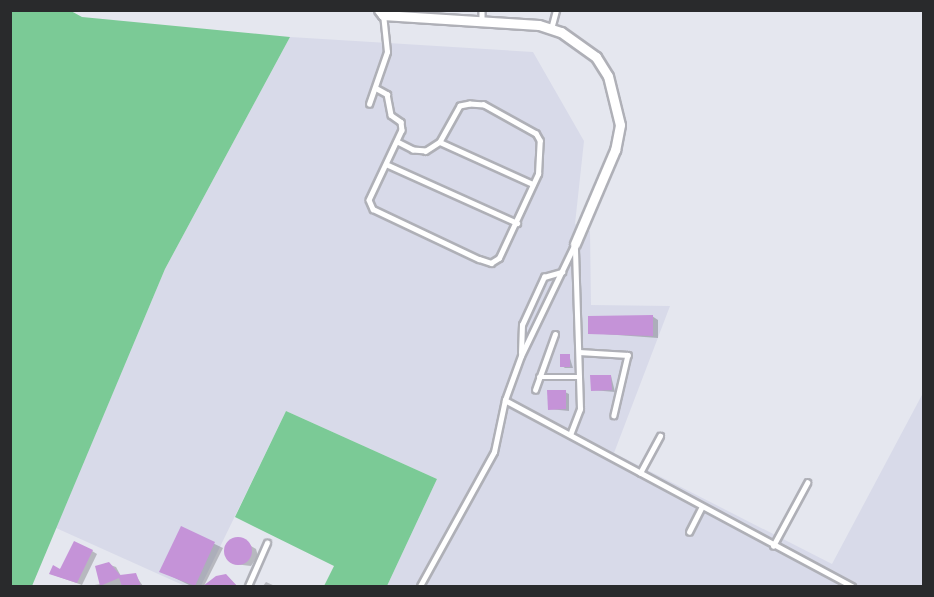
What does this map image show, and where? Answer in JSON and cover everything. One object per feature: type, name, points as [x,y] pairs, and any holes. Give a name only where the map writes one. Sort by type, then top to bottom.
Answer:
[{"type":"street","points":[[413,10],[422,17]]},
{"type":"street","points":[[381,13],[551,29],[596,57],[608,76],[620,124],[615,150],[575,244]]},
{"type":"lane","points":[[482,10],[482,21]]},
{"type":"lane","points":[[551,29],[556,10]]},
{"type":"lane","points":[[369,104],[387,52],[381,13]]},
{"type":"lane","points":[[376,88],[387,94],[391,115],[401,122],[397,142],[369,200],[373,209],[479,259],[491,263],[499,258],[533,184],[540,155],[536,134],[484,105],[460,106],[440,142],[426,151],[413,150],[397,142]]},
{"type":"lane","points":[[440,142],[533,184]]},
{"type":"lane","points":[[386,164],[517,222]]},
{"type":"lane","points":[[420,586],[494,452],[505,400],[520,356],[575,244]]},
{"type":"lane","points":[[570,435],[580,409],[575,244]]},
{"type":"lane","points":[[520,356],[522,325],[544,277],[562,272]]},
{"type":"lane","points":[[534,390],[555,334]]},
{"type":"lane","points":[[579,352],[628,355],[614,415]]},
{"type":"lane","points":[[539,377],[579,377]]},
{"type":"lane","points":[[505,400],[773,546],[852,586]]},
{"type":"lane","points":[[640,473],[660,436]]},
{"type":"lane","points":[[773,546],[807,483]]},
{"type":"lane","points":[[689,532],[702,507]]},
{"type":"lane","points":[[248,586],[267,543]]},
{"type":"shaded area","points":[[290,37],[533,52],[584,141],[575,224],[590,231],[591,305],[670,306],[614,453],[832,564],[923,393],[923,586],[387,586],[437,479],[286,411],[201,586],[185,586],[56,528],[165,269]]},
{"type":"green space","points":[[10,11],[71,11],[82,17],[290,37],[165,269],[32,586],[10,586]]},
{"type":"green space","points":[[286,411],[437,479],[387,586],[324,586],[334,566],[235,517]]},
{"type":"building","points":[[653,315],[653,336],[588,334],[588,316]]},
{"type":"building","points":[[560,354],[570,354],[570,367],[560,367]]},
{"type":"building","points":[[590,375],[611,375],[612,390],[591,391]]},
{"type":"building","points":[[547,390],[566,390],[566,409],[548,410]]},
{"type":"building","points":[[181,526],[215,542],[195,586],[159,572]]},
{"type":"building","points":[[238,537],[248,541],[252,551],[248,561],[238,565],[228,561],[224,551],[228,541]]},
{"type":"building","points":[[74,541],[93,550],[77,583],[49,574],[53,565],[60,569]]},
{"type":"building","points":[[109,562],[120,575],[136,573],[141,586],[122,586],[119,578],[100,586],[95,566]]},
{"type":"building","points":[[226,574],[237,586],[203,586],[216,576]]}]
